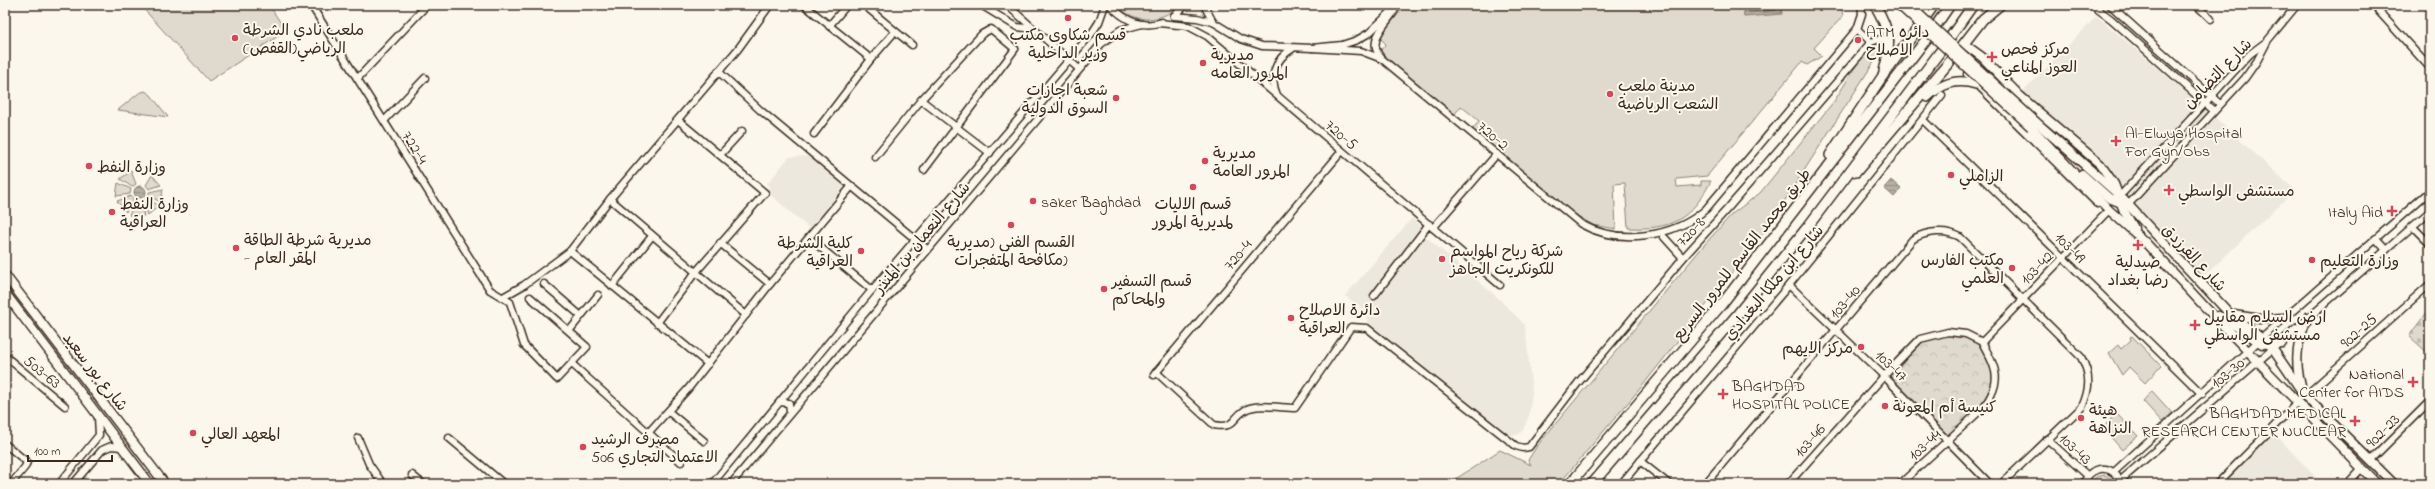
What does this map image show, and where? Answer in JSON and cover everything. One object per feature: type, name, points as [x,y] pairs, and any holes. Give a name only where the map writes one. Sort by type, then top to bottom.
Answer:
[{"type":"highway","points":[[1875,5],[1886,27],[1890,41],[1882,76]]},
{"type":"highway","points":[[1927,15],[1934,5]]},
{"type":"highway","points":[[1937,24],[1950,5]]},
{"type":"highway","points":[[1951,36],[1973,5]]},
{"type":"highway","points":[[1963,45],[1982,19],[2000,5]]},
{"type":"highway","points":[[1792,213],[1882,76],[1918,28]]},
{"type":"highway","name":"طريق محمد القاسم للمرور السريع","points":[[1570,484],[1722,304],[1928,37]]},
{"type":"highway","name":"طريق محمد القاسم للمرور السريع","points":[[1592,484],[1736,316],[1809,225],[1942,49]]},
{"type":"highway","points":[[1809,225],[1906,115],[1952,59]]},
{"type":"highway","points":[[1906,115],[1937,88],[1944,84],[1966,81],[1976,84]]},
{"type":"main road","points":[[1899,5],[2034,125]]},
{"type":"main road","points":[[1909,5],[2034,125]]},
{"type":"main road","points":[[1963,45],[1982,57],[2020,96],[2100,164],[2123,201],[2129,220],[2144,241]]},
{"type":"main road","points":[[1972,55],[1982,57]]},
{"type":"main road","points":[[1968,74],[1976,84],[2089,196],[2108,208]]},
{"type":"main road","name":"شارع الفرزدق","points":[[2034,125],[2123,201],[2230,314],[2260,340],[2272,347],[2304,395],[2394,484]]},
{"type":"main road","name":"شارع الفرزدق","points":[[2034,125],[2108,208],[2144,241],[2205,307],[2260,361],[2377,484]]},
{"type":"main road","name":"شارع بور سعيد","points":[[5,276],[165,484]]},
{"type":"main road","name":"شارع بور سعيد","points":[[5,294],[150,484]]},
{"type":"main road","points":[[2205,307],[2260,340]]},
{"type":"main road","points":[[2230,314],[2260,319],[2285,318]]},
{"type":"main road","points":[[2304,395],[2296,358],[2301,333],[2308,317]]},
{"type":"main road","points":[[2272,347],[2282,343]]},
{"type":"street","name":"722-4","points":[[311,5],[490,290],[503,296]]},
{"type":"street","points":[[358,78],[427,5]]},
{"type":"street","points":[[530,297],[570,330],[587,347],[557,379],[524,346],[510,302],[503,296],[524,285],[570,251],[610,199],[738,49],[770,5]]},
{"type":"street","points":[[804,5],[870,60]]},
{"type":"street","points":[[830,26],[846,5]]},
{"type":"street","points":[[864,5],[912,45]]},
{"type":"street","points":[[981,5],[1016,28],[1034,29]]},
{"type":"street","points":[[1007,5],[1079,70]]},
{"type":"street","name":"شارع النعمان بن المنذر","points":[[712,484],[872,290],[1096,28],[1105,5]]},
{"type":"street","points":[[1110,5],[1124,18],[1142,24],[1159,23],[1174,16],[1186,5]]},
{"type":"street","points":[[1204,5],[1213,22]]},
{"type":"street","name":"720-8","points":[[1662,235],[1686,224],[1706,209],[1856,29],[1862,14],[1861,5]]},
{"type":"street","points":[[2092,5],[2111,19],[2214,111]]},
{"type":"street","points":[[2110,5],[2220,104]]},
{"type":"street","points":[[2196,5],[2211,19]]},
{"type":"street","name":"شارع التضامن","points":[[2123,201],[2214,111],[2257,61],[2268,40],[2297,5]]},
{"type":"street","points":[[2373,5],[2430,68]]},
{"type":"street","points":[[1174,16],[1198,18],[1213,22],[1231,34],[1252,43],[1292,49],[1351,43],[1369,33],[1397,6]]},
{"type":"street","points":[[1368,54],[1374,50],[1378,34],[1397,6]]},
{"type":"street","name":"720-5","points":[[1159,23],[1183,25],[1202,33],[1500,285]]},
{"type":"street","name":"شارع النعمان بن المنذر","points":[[731,484],[927,249],[1106,38],[1120,30],[1142,24]]},
{"type":"street","points":[[875,158],[921,100],[982,34],[991,29],[1015,49],[958,127],[924,170]]},
{"type":"street","points":[[1856,29],[1871,42],[1880,39],[1890,41]]},
{"type":"street","points":[[814,134],[870,60],[892,35]]},
{"type":"street","name":"شارع التضامن","points":[[2123,201],[2211,96],[2250,54],[2268,40]]},
{"type":"street","name":"720-8","points":[[1516,446],[1522,448],[1532,444],[1578,383],[1683,258],[1730,207],[1871,42]]},
{"type":"street","points":[[1351,43],[1352,50]]},
{"type":"street","points":[[1375,45],[1377,53],[1382,59]]},
{"type":"street","name":"720-2","points":[[1312,48],[1321,50],[1352,50],[1382,59],[1589,229],[1607,235],[1662,235]]},
{"type":"street","points":[[1277,96],[1273,83],[1275,69],[1281,57],[1292,49]]},
{"type":"street","points":[[2250,54],[2257,61]]},
{"type":"street","points":[[718,71],[760,110],[927,249]]},
{"type":"street","points":[[384,120],[425,78]]},
{"type":"street","name":"شارع ابن ملكا البغدادي","points":[[1621,484],[1789,285],[1942,95]]},
{"type":"street","points":[[921,100],[990,153]]},
{"type":"street","points":[[657,323],[695,273],[765,193],[678,120]]},
{"type":"street","name":"103-49","points":[[1923,120],[2202,394]]},
{"type":"street","points":[[1014,124],[1025,133]]},
{"type":"street","points":[[720,155],[742,131]]},
{"type":"street","name":"720-4","points":[[1342,151],[1155,373],[1214,425],[1223,427],[1232,424],[1245,410],[1255,408],[1295,408],[1352,327],[1359,326],[1367,328],[1516,446]]},
{"type":"street","points":[[1374,296],[1431,226],[1497,154]]},
{"type":"street","points":[[648,432],[669,412],[770,284],[851,187]]},
{"type":"street","name":"103-30","points":[[2114,472],[2260,340],[2430,191]]},
{"type":"street","points":[[610,199],[746,315]]},
{"type":"street","name":"103-42","points":[[1982,342],[2063,258],[2108,208]]},
{"type":"street","points":[[2282,343],[2308,317],[2430,212]]},
{"type":"street","points":[[2413,227],[2430,244]]},
{"type":"street","name":"103-40","points":[[1705,484],[1913,239],[1926,234],[1949,232],[1960,237],[2023,299],[2081,357],[2088,369],[2088,394],[2082,407],[2001,484]]},
{"type":"street","points":[[1662,235],[1683,258]]},
{"type":"street","points":[[612,286],[652,236]]},
{"type":"street","points":[[809,238],[872,290]]},
{"type":"street","points":[[2376,239],[2386,250]]},
{"type":"street","points":[[720,243],[770,284]]},
{"type":"street","points":[[570,251],[708,364]]},
{"type":"street","points":[[544,284],[581,316]]},
{"type":"street","name":"902-25","points":[[2304,395],[2430,284]]},
{"type":"street","name":"103-47","points":[[1789,285],[1948,439],[1990,484]]},
{"type":"street","points":[[570,330],[598,295]]},
{"type":"street","name":"103-46","points":[[1788,484],[1884,376],[1920,339],[1948,332],[1966,334],[1982,342]]},
{"type":"street","name":"103-44","points":[[1900,484],[1983,408],[1992,396],[1997,380],[1992,360],[1982,342]]},
{"type":"street","name":"103-30","points":[[2121,482],[2260,361],[2272,347]]},
{"type":"street","name":"503-63","points":[[5,356],[65,406]]},
{"type":"street","points":[[572,364],[681,462]]},
{"type":"street","name":"902-23","points":[[2370,460],[2430,401]]},
{"type":"street","points":[[780,402],[790,403],[792,407],[790,413]]},
{"type":"street","points":[[2217,484],[2298,402]]},
{"type":"street","points":[[669,412],[704,441]]},
{"type":"street","points":[[59,484],[99,436],[98,416]]},
{"type":"street","points":[[358,438],[369,464],[383,484]]},
{"type":"street","points":[[449,438],[504,484]]},
{"type":"street","name":"103-43","points":[[2047,439],[2088,476]]},
{"type":"street","points":[[5,444],[27,462],[26,467],[11,484]]},
{"type":"street","points":[[73,484],[102,450],[110,446],[122,447]]},
{"type":"street","points":[[1640,461],[1669,484]]},
{"type":"street","points":[[2346,484],[2362,468]]},
{"type":"street","points":[[2084,484],[2088,476],[2097,470],[2103,469],[2114,472],[2121,482]]},
{"type":"street","points":[[412,475],[423,484]]},
{"type":"shaded area","points":[[2097,16],[2202,106],[2295,190],[2200,280],[2134,203],[2022,93]]},
{"type":"shaded area","points":[[810,156],[845,186],[810,229],[766,191],[770,186],[767,184],[789,157]]},
{"type":"shaded area","points":[[1412,218],[1422,227],[1419,231],[1497,297],[1525,325],[1532,392],[1529,416],[1523,430],[1518,435],[1504,435],[1372,330],[1360,306],[1345,296]]},
{"type":"shaded area","points":[[2273,432],[2322,484],[2220,484]]},
{"type":"green space","points":[[140,5],[269,5],[286,31],[209,81]]},
{"type":"green space","points":[[1117,5],[1180,5],[1165,15],[1148,19],[1132,16]]},
{"type":"green space","name":"مدينة ملعب الشعب الرياضية","points":[[1406,5],[1841,5],[1843,16],[1814,48],[1822,56],[1807,65],[1802,62],[1707,176],[1676,179],[1677,187],[1701,185],[1701,181],[1711,181],[1696,205],[1687,214],[1678,220],[1656,227],[1628,228],[1625,183],[1614,184],[1616,229],[1593,225],[1571,212],[1472,130],[1479,121],[1461,106],[1454,115],[1379,52],[1386,44],[1379,37]]},
{"type":"green space","points":[[1878,44],[1883,48],[1767,228],[1643,385],[1559,484],[1448,484],[1500,450],[1531,465],[1528,460],[1537,446],[1705,244],[1732,214],[1760,193],[1835,100],[1869,45]]},
{"type":"green space","points":[[145,91],[151,95],[168,117],[118,110],[139,93]]},
{"type":"green space","points":[[131,171],[136,184],[132,187],[120,179]]},
{"type":"green space","points":[[152,175],[161,185],[149,189],[146,185]]},
{"type":"green space","points":[[118,183],[131,189],[130,194],[116,196]]},
{"type":"green space","points":[[163,189],[161,202],[149,196],[149,192]]},
{"type":"green space","points":[[131,196],[134,200],[126,212],[117,201]]},
{"type":"green space","points":[[147,198],[159,206],[148,215],[143,201]]},
{"type":"green space","points":[[136,201],[141,202],[144,216],[129,215]]},
{"type":"green space","points":[[2430,308],[2430,353],[2429,354],[2409,336]]},
{"type":"green space","points":[[1948,332],[1982,342],[1999,378],[1983,408],[1948,439],[1888,376],[1898,361],[1920,339]]},
{"type":"green space","points":[[2132,336],[2161,366],[2145,383],[2129,367],[2122,375],[2109,353],[2118,345],[2121,349],[2131,340],[2130,337]]},
{"type":"green space","points":[[2152,391],[2172,413],[2162,422],[2143,401]]},
{"type":"green space","points":[[2116,413],[2138,436],[2122,450],[2103,428]]},
{"type":"green space","points":[[2105,475],[2112,479],[2116,484],[2090,484],[2096,477]]},
{"type":"water","points":[[1743,5],[1781,5],[1782,14],[1744,17]]},
{"type":"water","points":[[1891,180],[1901,189],[1894,197],[1884,188]]},
{"type":"water","points":[[140,186],[144,188],[146,192],[144,196],[140,198],[136,196],[134,192],[136,188]]},
{"type":"place","name":"قسم شكاوى مكتب وزير الداخلية","points":[[1068,18]]},
{"type":"place","name":"ملعب نادي الشرطة الرياضي(القفص)","points":[[235,38]]},
{"type":"place","name":"ATM دائره الاصلاح","points":[[1858,40]]},
{"type":"place","name":"مركز فحص العوز المناعي","points":[[1992,57]]},
{"type":"place","name":"مديرية المرور العامه","points":[[1203,63]]},
{"type":"place","name":"مدينة ملعب الشعب الرياضية","points":[[1610,94]]},
{"type":"place","name":"شعبة اجازات السوق الدولية","points":[[1116,98]]},
{"type":"place","name":"Al-Elwya Hospital For Gyn/Obs","points":[[2116,141]]},
{"type":"place","name":"مديرية المرور العامة","points":[[1205,161]]},
{"type":"place","name":"وزارة النفط","points":[[89,166]]},
{"type":"place","name":"الزاملي","points":[[1951,175]]},
{"type":"place","name":"قسم الاليات لمديرية المرور","points":[[1193,187]]},
{"type":"place","name":"مستشفى الواسطي","points":[[2169,190]]},
{"type":"place","name":"saker Baghdad","points":[[1033,201]]},
{"type":"place","name":"Italy Aid","points":[[2392,211]]},
{"type":"place","name":"وزارة النفط العراقية","points":[[112,212]]},
{"type":"place","name":"القسم الفني (مديرية مكافحة المتفجرات)","points":[[1011,225]]},
{"type":"place","name":"صيدلية رضا بغداد","points":[[2138,245]]},
{"type":"place","name":"مديرية شرطة الطاقة - المقر العام","points":[[236,248]]},
{"type":"place","name":"كلية الشرطة العراقية","points":[[861,251]]},
{"type":"place","name":"شركة رياح المواسم للكونكريت الجاهز","points":[[1442,259]]},
{"type":"place","name":"وزارة التعليم","points":[[2312,260]]},
{"type":"place","name":"مكتب الفارس العلمي","points":[[2012,268]]},
{"type":"place","name":"قسم التسفير والمحاكم","points":[[1104,289]]},
{"type":"place","name":"دائرة الاصلاح العراقية","points":[[1291,318]]},
{"type":"place","name":"ارض السلام مقابيل مستشفى الواسطي","points":[[2195,325]]},
{"type":"place","name":"مركز الايهم","points":[[1861,347]]},
{"type":"place","name":"National Center for AIDS","points":[[2413,382]]},
{"type":"place","name":"BAGHDAD HOSPITAL POLICE","points":[[1723,394]]},
{"type":"place","name":"كنيسة أم المعونة","points":[[1885,406]]},
{"type":"place","name":"هيئة النزاهة","points":[[2081,418]]},
{"type":"place","name":"BAGHDAD MEDICAL RESEARCH CENTER NUCLEAR","points":[[2355,421]]},
{"type":"place","name":"المعهد العالي","points":[[193,433]]},
{"type":"place","name":"مصرف الرشيد الاعتماد التجاري 506","points":[[583,447]]}]
